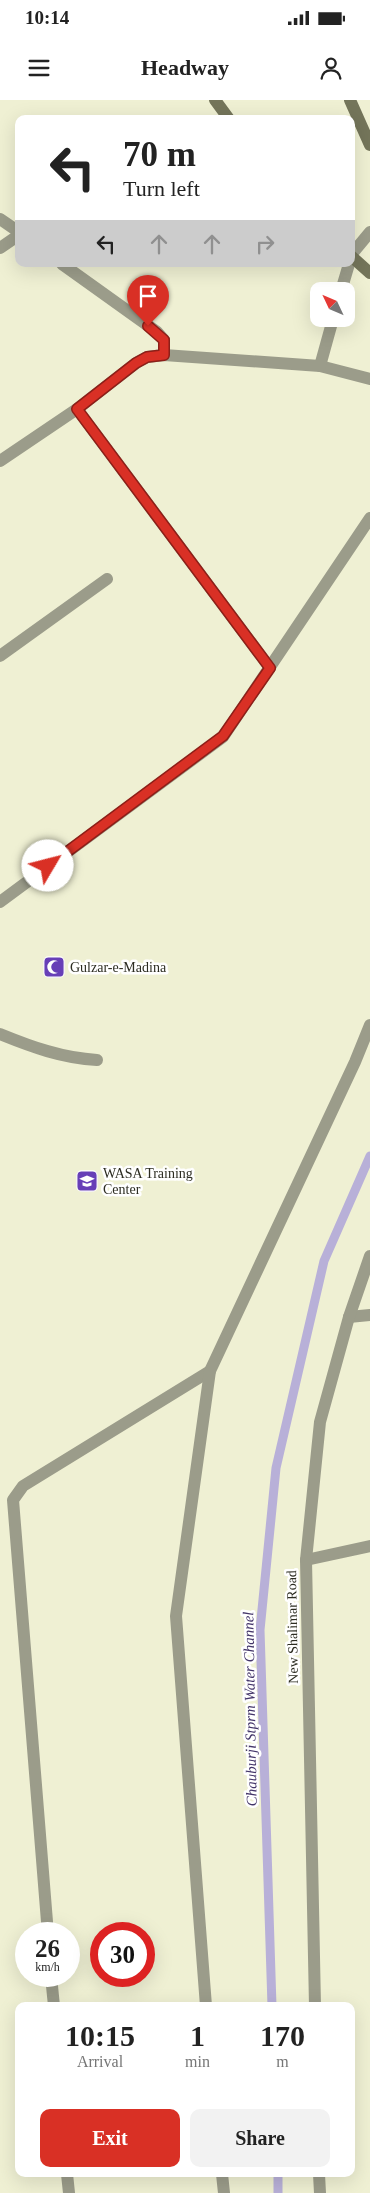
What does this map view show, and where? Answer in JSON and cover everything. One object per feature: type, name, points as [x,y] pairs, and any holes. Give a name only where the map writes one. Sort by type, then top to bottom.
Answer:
[{"type":"main road","points":[[215,100],[226,115]]},
{"type":"main road","points":[[350,100],[370,145]]},
{"type":"main road","points":[[355,260],[370,273]]},
{"type":"street","points":[[0,220],[15,231]]},
{"type":"street","points":[[355,251],[370,232]]},
{"type":"street","points":[[0,248],[15,237]]},
{"type":"street","points":[[66,267],[157,332],[164,340],[164,355]]},
{"type":"street","points":[[344,282],[348,267]]},
{"type":"street","points":[[320,366],[331,328]]},
{"type":"street","points":[[0,461],[77,409],[136,363],[147,357],[164,355],[320,366],[370,379]]},
{"type":"street","points":[[77,409],[270,668]]},
{"type":"street","points":[[0,902],[223,736],[370,518]]},
{"type":"street","points":[[0,656],[107,579]]},
{"type":"street","points":[[206,2002],[176,1616],[210,1371],[351,1071],[370,1024]]},
{"type":"street","points":[[0,1034],[49,1053],[76,1059],[97,1060]]},
{"type":"street","name":"New Shalimar Road","points":[[315,2002],[306,1560],[320,1422],[349,1317],[370,1256]]},
{"type":"street","points":[[349,1317],[370,1315]]},
{"type":"street","points":[[47,1922],[13,1500],[23,1486],[210,1371]]},
{"type":"street","points":[[306,1560],[370,1546]]},
{"type":"street","points":[[52,1987],[54,2002]]},
{"type":"street","points":[[67,2177],[69,2193]]},
{"type":"street","points":[[222,2177],[224,2193]]},
{"type":"street","points":[[319,2177],[320,2193]]},
{"type":"waterway","name":"Chauburji Stprm Water Channel","points":[[272,2002],[260,1630],[276,1468],[324,1261],[370,1156]]},
{"type":"waterway","name":"Chauburji Stprm Water Channel","points":[[278,2177],[278,2193]]},
{"type":"place","name":"Gulzar-e-Madina","points":[[54,967]]},
{"type":"place","name":"WASA Training Center","points":[[87,1181]]},
{"type":"route","points":[[48,866],[223,736],[270,668],[77,409],[136,363],[147,357],[164,355],[164,340],[148,326]]}]
